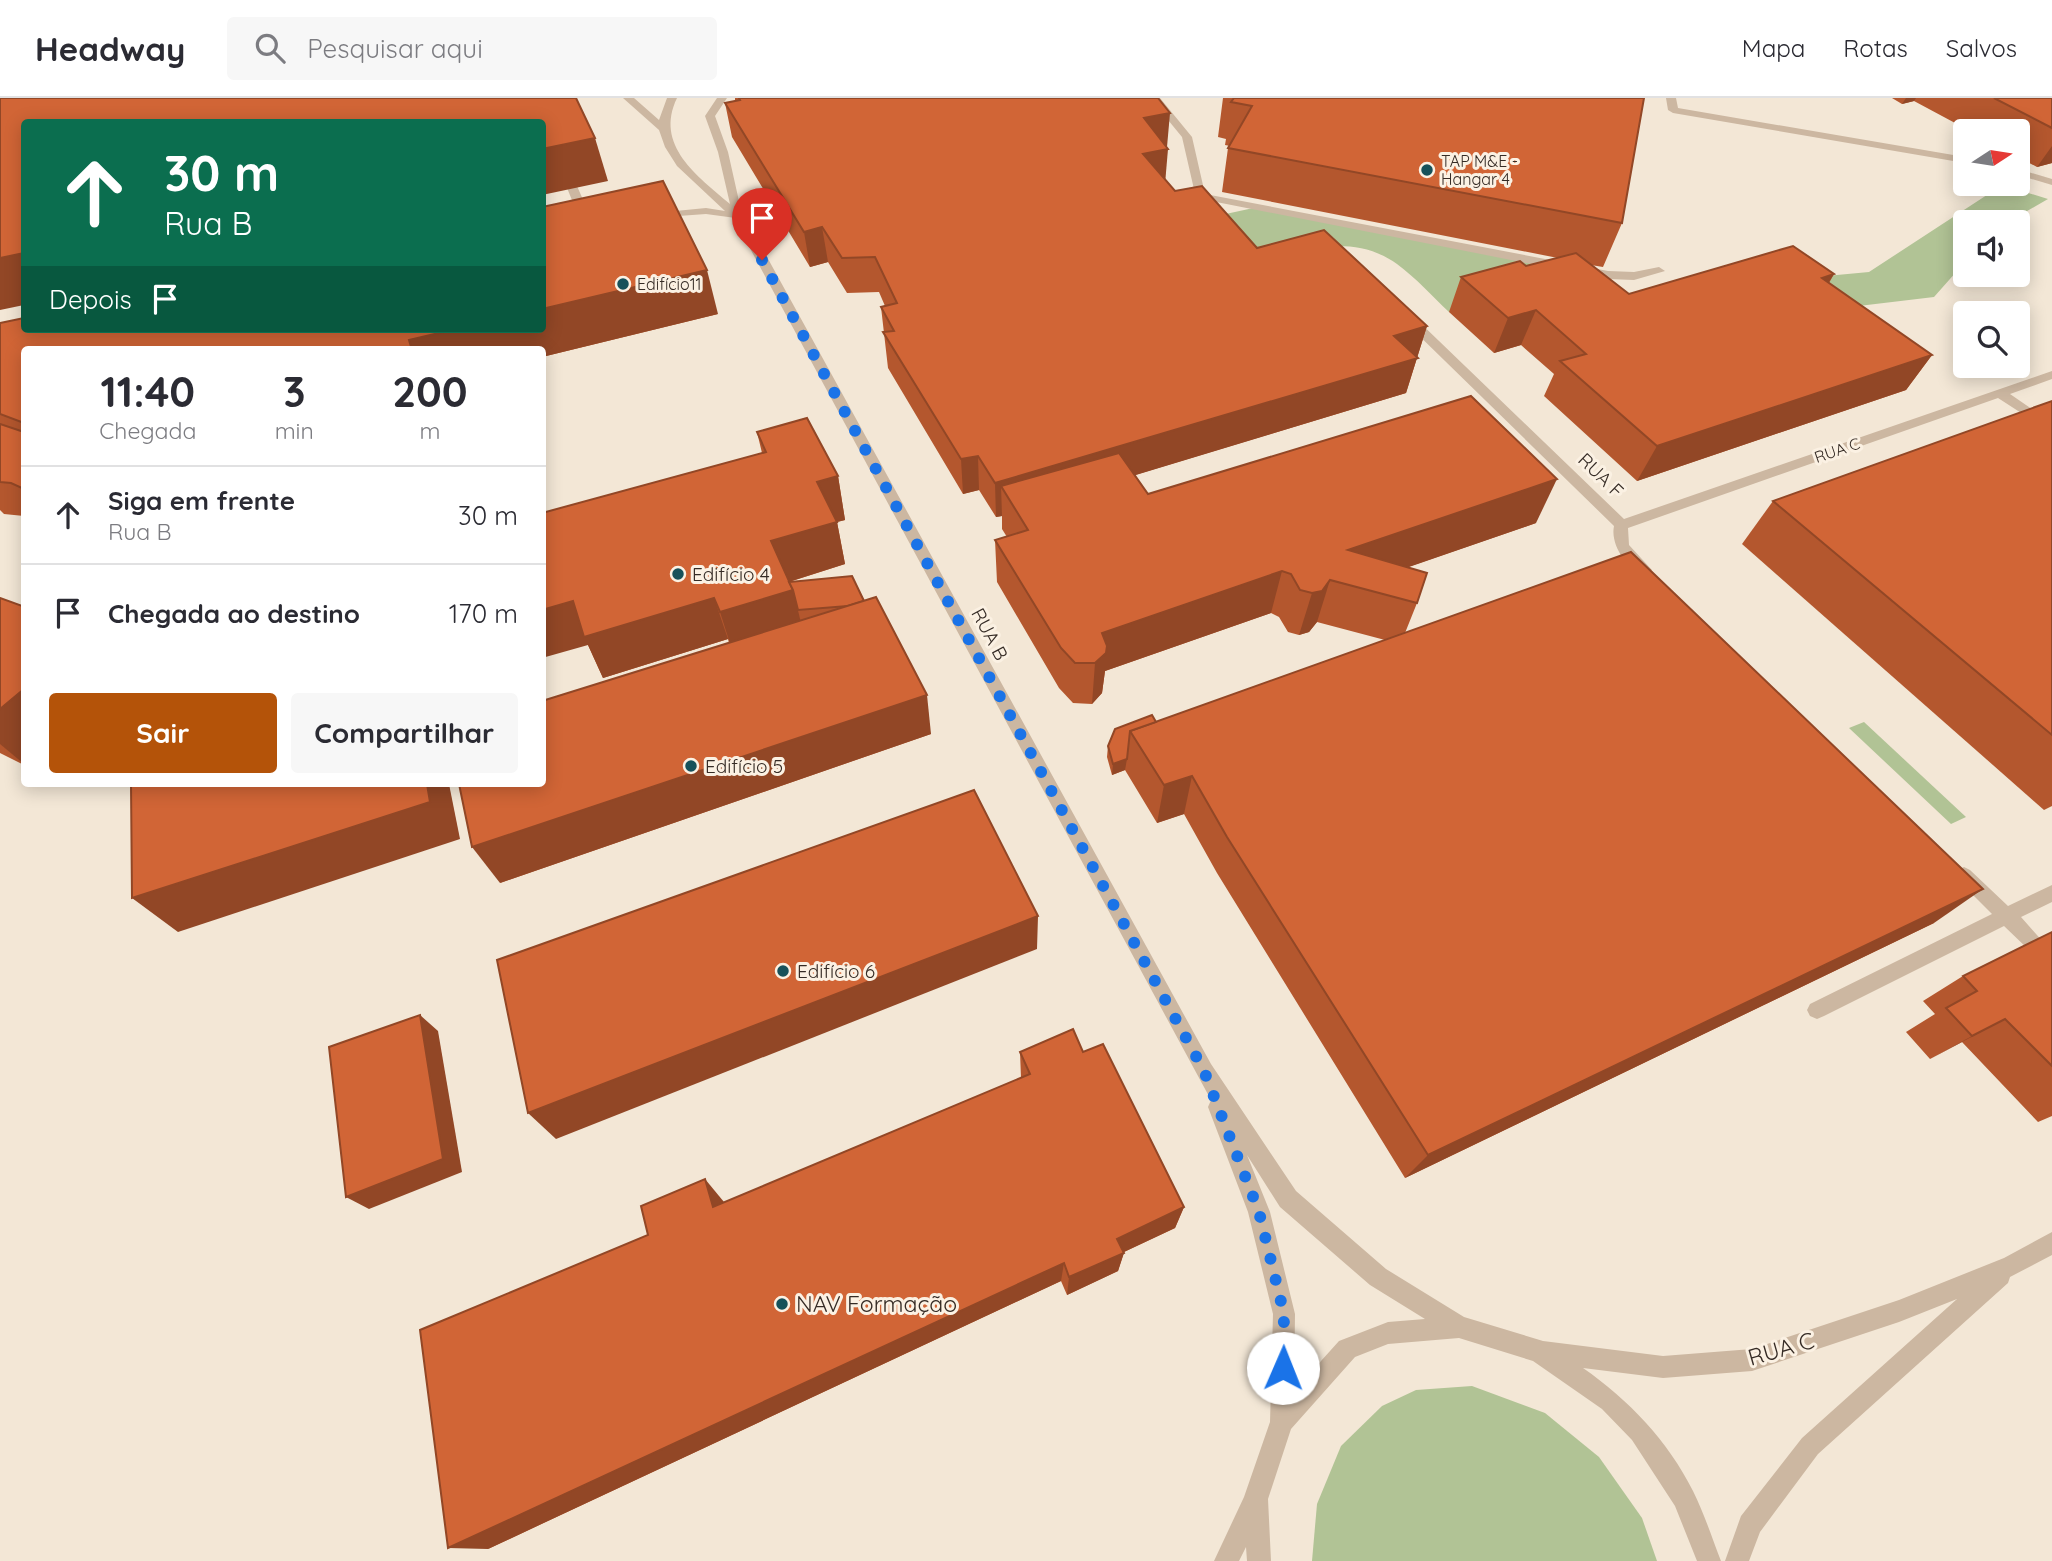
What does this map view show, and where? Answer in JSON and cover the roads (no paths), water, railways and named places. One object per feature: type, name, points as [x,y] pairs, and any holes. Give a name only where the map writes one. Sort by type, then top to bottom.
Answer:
[{"type":"street","points":[[628,98],[662,128],[679,164],[739,217]]},
{"type":"street","points":[[662,128],[666,106],[671,98]]},
{"type":"street","points":[[709,98],[710,116],[723,152],[739,217]]},
{"type":"street","points":[[710,116],[722,98]]},
{"type":"street","points":[[1155,98],[1187,136],[1200,196],[1592,273],[1634,276],[1659,271]]},
{"type":"street","points":[[1671,98],[1674,110],[1953,158]]},
{"type":"street","points":[[558,155],[590,230]]},
{"type":"street","points":[[2030,176],[2052,182]]},
{"type":"street","points":[[647,218],[706,211],[739,217]]},
{"type":"street","name":"RUA B","points":[[739,217],[1204,1071]]},
{"type":"street","name":"RUA F","points":[[1397,307],[1622,525],[1618,536],[1622,547],[1661,585]]},
{"type":"street","name":"RUA C","points":[[1622,525],[2052,375]]},
{"type":"street","points":[[1999,393],[2052,429]]},
{"type":"street","points":[[1947,859],[2036,944]]},
{"type":"street","points":[[1817,1010],[2052,893]]},
{"type":"street","points":[[1204,1071],[1288,1199],[1378,1277],[1460,1327],[1539,1351],[1610,1401],[1640,1432],[1684,1498],[1709,1561]]},
{"type":"street","points":[[1204,1071],[1259,1212],[1284,1314],[1282,1422],[1256,1499],[1226,1561]]},
{"type":"street","name":"RUA C","points":[[1539,1351],[1663,1367],[1752,1360],[1899,1311],[2011,1266],[2052,1242]]},
{"type":"street","name":"RUA C","points":[[1737,1561],[1750,1525],[1810,1446],[2011,1266]]},
{"type":"street","points":[[1282,1422],[1347,1349],[1388,1332],[1460,1327]]},
{"type":"street","points":[[1256,1499],[1258,1561]]},
{"type":"place","name":"TAP M&E - Hangar 4","points":[[1427,170]]},
{"type":"place","name":"Edifício11","points":[[623,284]]},
{"type":"place","name":"Edifício 4","points":[[678,574]]},
{"type":"place","name":"Edifício 5","points":[[691,766]]},
{"type":"place","name":"Edifício 6","points":[[783,971]]},
{"type":"place","name":"NAV Formação","points":[[782,1304]]}]
